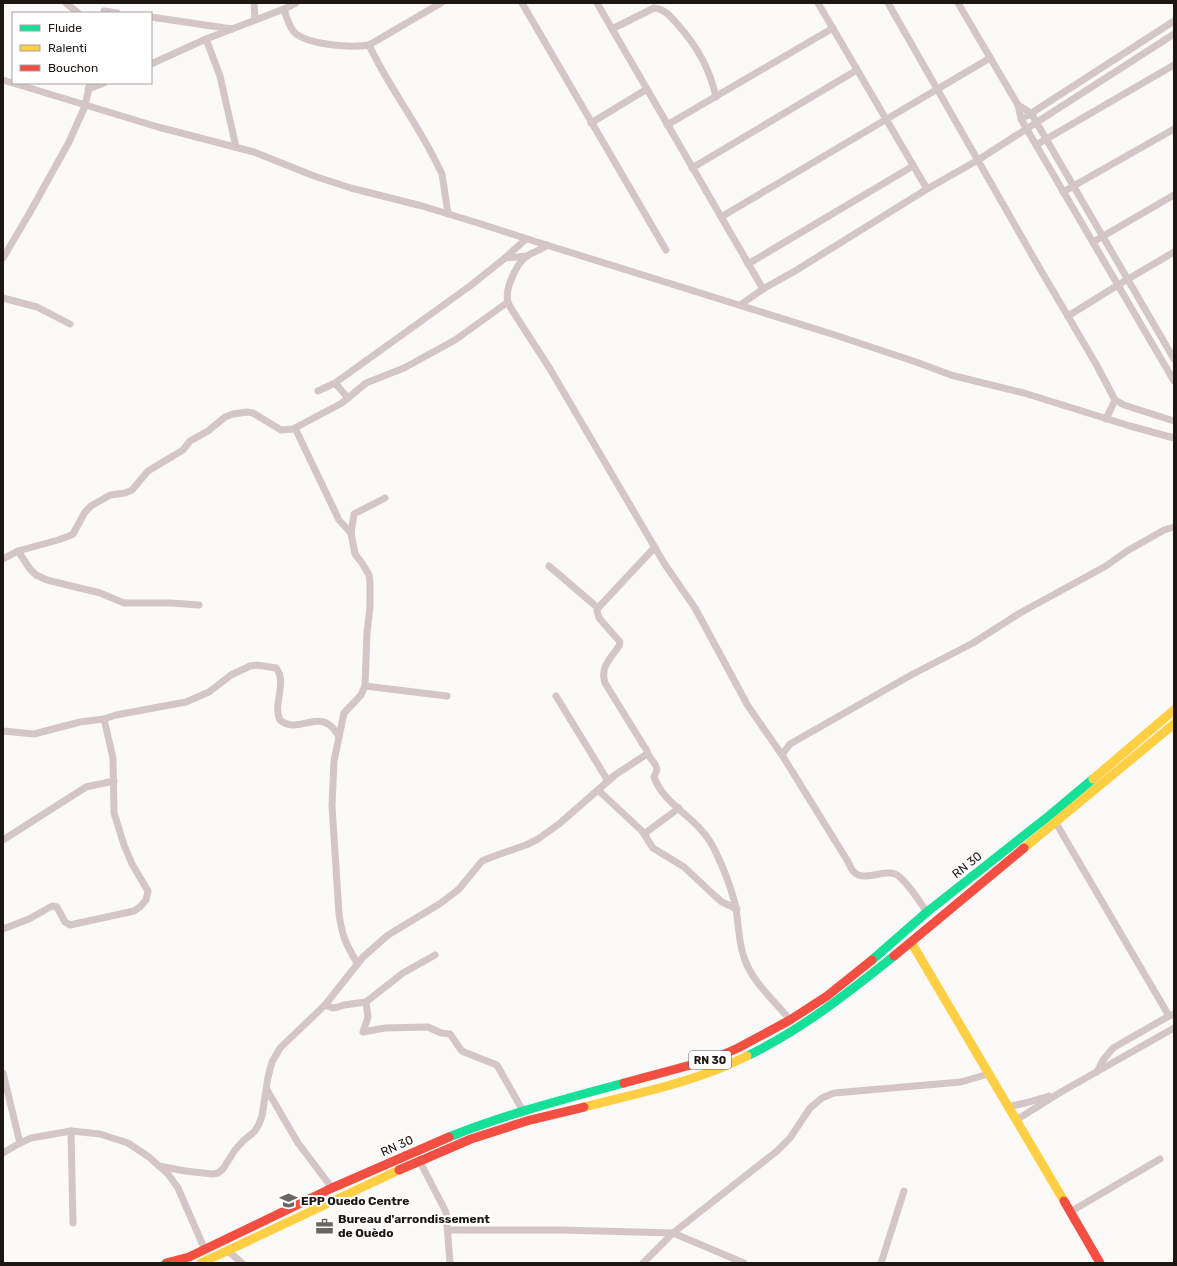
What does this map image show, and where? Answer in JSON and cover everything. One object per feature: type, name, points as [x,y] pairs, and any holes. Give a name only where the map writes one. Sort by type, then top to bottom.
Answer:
[{"type":"main road","name":"RN 30","points":[[166,1263],[189,1257],[205,1250],[332,1188],[435,1142],[478,1125],[524,1110],[713,1059],[738,1048],[790,1020],[827,996],[861,969],[927,912],[1050,815],[1174,710]]},
{"type":"main road","name":"RN 30","points":[[200,1263],[419,1160],[482,1135],[529,1121],[664,1086],[717,1070],[761,1050],[833,1004],[1056,823],[1174,724]]},
{"type":"main road","points":[[911,942],[1100,1263]]},
{"type":"street","points":[[66,3],[77,12]]},
{"type":"street","points":[[104,12],[106,3]]},
{"type":"street","points":[[254,3],[255,20]]},
{"type":"street","points":[[152,64],[206,39],[296,3]]},
{"type":"street","points":[[284,9],[292,29],[303,37],[339,46],[354,47],[369,45],[441,3]]},
{"type":"street","points":[[522,3],[666,250]]},
{"type":"street","points":[[597,3],[763,288]]},
{"type":"street","points":[[818,3],[927,189]]},
{"type":"street","points":[[888,3],[1096,364],[1115,400],[1124,406],[1174,421]]},
{"type":"street","points":[[958,3],[1018,105],[1021,119],[1174,381]]},
{"type":"street","points":[[612,29],[654,8],[660,8],[668,14],[687,36],[698,52],[708,69],[716,97]]},
{"type":"street","points":[[152,18],[232,29]]},
{"type":"street","points":[[1021,119],[1174,21]]},
{"type":"street","points":[[667,125],[833,28]]},
{"type":"street","points":[[740,305],[763,288],[794,271],[927,189],[978,160],[1174,34]]},
{"type":"street","points":[[206,39],[220,76],[236,147]]},
{"type":"street","points":[[369,45],[379,68],[415,125],[442,174],[448,214]]},
{"type":"street","points":[[721,217],[990,58]]},
{"type":"street","points":[[1036,145],[1174,65]]},
{"type":"street","points":[[692,168],[858,70]]},
{"type":"street","points":[[1080,82],[1086,91]]},
{"type":"street","points":[[17,84],[59,96],[85,106],[272,158],[321,178],[351,188],[448,214],[740,305],[916,362],[951,375],[1024,393],[1174,438]]},
{"type":"street","points":[[3,258],[69,142],[85,106],[89,86],[99,84]]},
{"type":"street","points":[[591,123],[647,89]]},
{"type":"street","points":[[1018,105],[1031,113],[1174,359]]},
{"type":"street","points":[[1063,192],[1174,128]]},
{"type":"street","points":[[748,264],[913,166]]},
{"type":"street","points":[[1092,242],[1174,195]]},
{"type":"street","points":[[318,391],[335,383],[470,286],[526,239]]},
{"type":"street","points":[[505,258],[527,256],[540,251],[547,246]]},
{"type":"street","points":[[1068,316],[1174,252]]},
{"type":"street","points":[[527,256],[515,270],[507,296],[508,302],[550,369],[664,563],[695,608],[748,706],[782,755],[847,860],[852,871],[861,876],[887,872],[895,873],[903,880],[927,912]]},
{"type":"street","points":[[3,298],[37,307],[70,324]]},
{"type":"street","points":[[3,559],[18,550],[58,540],[73,534],[85,512],[91,506],[110,495],[125,493],[132,490],[148,471],[183,450],[190,441],[208,431],[225,417],[247,412],[253,413],[281,430],[295,428],[305,421],[342,403],[366,383],[404,368],[455,340],[508,302]]},
{"type":"street","points":[[335,383],[348,398]]},
{"type":"street","points":[[1106,418],[1115,400]]},
{"type":"street","points":[[295,428],[339,520],[351,533]]},
{"type":"street","points":[[357,964],[344,941],[338,914],[332,806],[334,761],[344,714],[361,695],[365,686],[367,633],[370,608],[370,575],[355,554],[351,533],[354,514],[385,498]]},
{"type":"street","points":[[782,755],[790,744],[913,674],[973,643],[1020,613],[1106,566],[1127,551],[1164,530],[1174,527]]},
{"type":"street","points":[[655,547],[598,608],[597,614],[599,618],[620,642],[619,646],[603,669],[605,683],[656,767],[657,770],[654,777],[662,792],[693,820],[711,844],[726,877],[737,909],[740,946],[745,961],[755,978],[790,1020]]},
{"type":"street","points":[[18,550],[30,569],[36,575],[47,580],[100,593],[124,603],[170,603],[199,605]]},
{"type":"street","points":[[549,566],[598,608]]},
{"type":"street","points":[[3,731],[34,734],[80,722],[104,719],[116,715],[186,702],[209,692],[223,680],[242,669],[250,666],[262,666],[276,668],[281,678],[277,713],[280,720],[289,725],[298,725],[314,721],[321,722],[332,727],[339,736]]},
{"type":"street","points":[[365,686],[447,696]]},
{"type":"street","points":[[556,696],[608,781]]},
{"type":"street","points":[[3,929],[29,919],[52,906],[57,908],[65,922],[70,925],[134,911],[146,900],[148,894],[147,889],[129,858],[116,820],[113,805],[113,758],[104,719]]},
{"type":"street","points":[[159,1166],[185,1172],[212,1174],[218,1173],[222,1170],[239,1146],[255,1131],[259,1124],[262,1116],[263,1100],[267,1090],[272,1062],[280,1048],[325,1005],[357,964],[388,935],[441,903],[459,889],[482,861],[538,839],[559,824],[615,775],[647,754]]},
{"type":"street","points":[[3,840],[86,787],[114,781]]},
{"type":"street","points":[[598,790],[644,834],[656,851],[684,867],[719,899],[737,909]]},
{"type":"street","points":[[644,834],[678,808]]},
{"type":"street","points":[[1056,823],[1171,1015],[1113,1048],[1103,1060],[1097,1072]]},
{"type":"street","points":[[325,1005],[333,1008],[366,1002],[403,973],[436,955]]},
{"type":"street","points":[[366,1002],[368,1017],[363,1032],[385,1028],[428,1028],[441,1033],[450,1034],[464,1052],[497,1065],[524,1110]]},
{"type":"street","points":[[1016,1120],[1061,1092],[1174,1028]]},
{"type":"street","points":[[3,1073],[20,1143]]},
{"type":"street","points":[[643,1263],[673,1233],[777,1151],[790,1138],[810,1108],[822,1098],[834,1093],[961,1082],[988,1074]]},
{"type":"street","points":[[267,1090],[298,1144],[332,1188]]},
{"type":"street","points":[[1008,1106],[1029,1102],[1061,1092]]},
{"type":"street","points":[[71,1131],[73,1223]]},
{"type":"street","points":[[3,1153],[31,1138],[71,1131],[100,1134],[128,1143],[149,1157],[168,1174],[182,1193],[205,1250]]},
{"type":"street","points":[[419,1160],[446,1212],[450,1263]]},
{"type":"street","points":[[1070,1212],[1160,1160]]},
{"type":"street","points":[[881,1263],[904,1191]]},
{"type":"street","points":[[448,1230],[562,1230],[673,1233],[744,1263]]},
{"type":"street","points":[[228,1251],[242,1263]]},
{"type":"traffic: fast","points":[[872,960],[927,912],[1050,815],[1093,779]]},
{"type":"traffic: fast","points":[[747,1056],[805,1023],[842,997],[894,956]]},
{"type":"traffic: fast","points":[[449,1137],[514,1114],[624,1083]]},
{"type":"traffic: slow","points":[[1093,779],[1174,710]]},
{"type":"traffic: slow","points":[[1024,848],[1174,724]]},
{"type":"traffic: slow","points":[[911,942],[1064,1201]]},
{"type":"traffic: slow","points":[[584,1107],[688,1080],[747,1056]]},
{"type":"traffic: slow","points":[[201,1263],[399,1170]]},
{"type":"traffic: jam","points":[[894,956],[1024,848]]},
{"type":"traffic: jam","points":[[624,1083],[713,1059],[738,1048],[790,1020],[827,996],[872,960]]},
{"type":"traffic: jam","points":[[399,1170],[471,1139],[530,1120],[584,1107]]},
{"type":"traffic: jam","points":[[166,1263],[189,1257],[332,1188],[449,1137]]},
{"type":"traffic: jam","points":[[1064,1201],[1100,1263]]},
{"type":"place","name":"EPP Ouedo Centre","points":[[288,1201]]},
{"type":"place","name":"Bureau d'arrondissement de Ouèdo","points":[[325,1226]]}]
